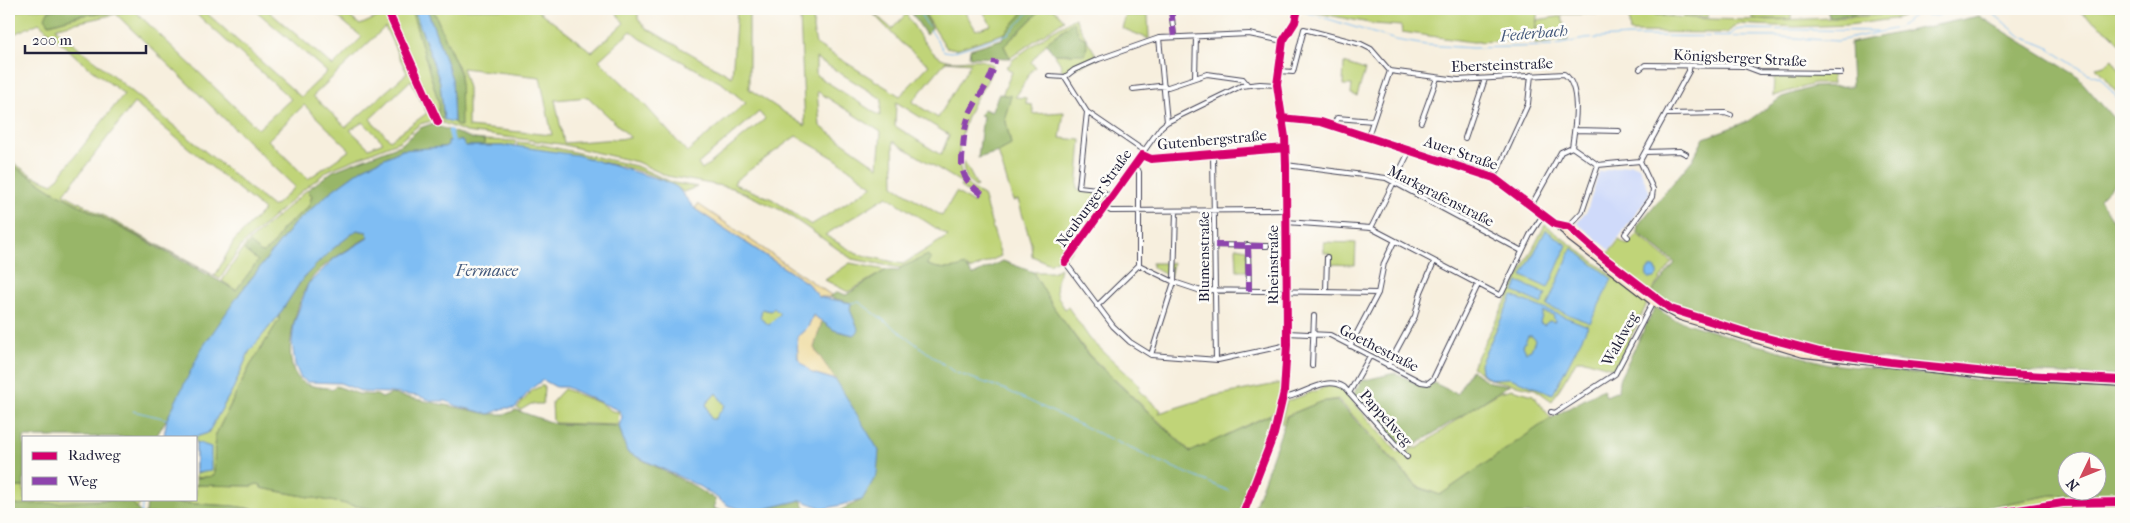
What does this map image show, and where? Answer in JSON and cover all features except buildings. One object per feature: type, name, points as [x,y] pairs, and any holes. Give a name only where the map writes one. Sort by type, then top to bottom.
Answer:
[{"type":"main road","name":"Rheinstraße","points":[[1243,514],[1274,434],[1283,398],[1287,345],[1286,165],[1277,85],[1283,41],[1298,11]]},
{"type":"main road","name":"Auer Straße","points":[[1281,118],[1310,120],[1333,126],[1494,178],[1653,302],[1685,319],[1803,354],[1991,376],[2121,383]]},
{"type":"street","points":[[1171,9],[1174,36]]},
{"type":"street","points":[[1278,70],[1293,72],[1304,29],[1361,44],[1371,49],[1390,71],[1368,136]]},
{"type":"street","points":[[1049,76],[1065,77],[1074,70],[1099,59],[1144,46],[1146,41],[1159,38],[1174,36],[1196,38],[1249,34],[1283,41]]},
{"type":"street","points":[[1159,38],[1167,122]]},
{"type":"street","points":[[1194,77],[1196,38]]},
{"type":"street","name":"Königsberger Straße","points":[[1640,69],[1645,65],[1744,66],[1760,72],[1841,73]]},
{"type":"street","points":[[1640,161],[1667,114],[1689,71],[1689,66]]},
{"type":"street","name":"Ebersteinstraße","points":[[1390,71],[1437,78],[1486,79],[1564,74],[1571,78],[1575,90],[1575,130],[1572,147]]},
{"type":"street","points":[[1132,90],[1164,87],[1207,74],[1232,76],[1243,79],[1247,84]]},
{"type":"street","points":[[1494,178],[1528,104],[1531,76]]},
{"type":"street","points":[[1065,77],[1086,112],[1143,153]]},
{"type":"street","points":[[1421,122],[1437,78]]},
{"type":"street","points":[[1465,138],[1486,79]]},
{"type":"street","name":"Neuburger Straße","points":[[1097,306],[1065,262],[1167,122],[1247,84],[1277,85]]},
{"type":"street","points":[[1086,112],[1079,187],[1097,189],[1112,197]]},
{"type":"street","points":[[1667,114],[1725,113],[1731,115]]},
{"type":"street","points":[[1333,126],[1337,118],[1373,121]]},
{"type":"street","points":[[1575,130],[1619,131]]},
{"type":"street","points":[[1531,206],[1561,152],[1572,147],[1598,165],[1640,161]]},
{"type":"street","name":"Gutenbergstraße","points":[[1143,153],[1151,159],[1285,148]]},
{"type":"street","points":[[1371,228],[1410,150]]},
{"type":"street","points":[[1646,152],[1680,151],[1686,154]]},
{"type":"street","name":"Blumenstraße","points":[[1214,154],[1216,360]]},
{"type":"street","points":[[1628,237],[1625,234],[1652,197],[1653,190],[1640,161]]},
{"type":"street","points":[[1135,164],[1139,172],[1139,265],[1097,306],[1113,326],[1130,342],[1151,355],[1216,360],[1287,345]]},
{"type":"street","name":"Markgrafenstraße","points":[[1286,165],[1386,178],[1522,250]]},
{"type":"street","points":[[1564,231],[1582,212],[1598,165]]},
{"type":"street","points":[[1105,208],[1111,211],[1286,210]]},
{"type":"street","points":[[1151,355],[1174,282],[1176,211]]},
{"type":"street","points":[[1286,222],[1371,228],[1496,295],[1500,294],[1522,250],[1543,215]]},
{"type":"street","points":[[1350,346],[1378,293],[1384,263],[1394,242]]},
{"type":"street","points":[[1215,246],[1267,246]]},
{"type":"street","points":[[1248,246],[1249,291]]},
{"type":"street","points":[[1326,291],[1327,257]]},
{"type":"street","points":[[1388,366],[1415,316],[1421,292],[1434,262]]},
{"type":"street","points":[[1139,265],[1174,282],[1198,290],[1378,293]]},
{"type":"street","name":"Goethestraße","points":[[1287,333],[1330,335],[1421,382],[1431,382],[1478,285]]},
{"type":"street","name":"Waldweg","points":[[1551,412],[1555,413],[1615,374],[1653,302]]},
{"type":"street","points":[[1312,366],[1314,316]]},
{"type":"street","name":"Pappelweg","points":[[1349,393],[1370,356]]},
{"type":"street","name":"Pappelweg","points":[[1283,398],[1337,383],[1349,393],[1407,457]]},
{"type":"shaded area","points":[[1631,164],[1639,167],[1650,193],[1610,250],[1577,223],[1587,211],[1599,172]]},
{"type":"green space","points":[[26,9],[59,9],[48,12],[50,24],[82,15],[142,9],[137,13],[258,129],[291,99],[191,9],[202,9],[301,97],[327,72],[254,9],[266,9],[333,66],[362,37],[328,9],[340,9],[360,25],[385,14],[381,9],[411,9],[439,104],[437,116],[454,122],[457,126],[460,73],[433,9],[536,9],[592,52],[624,23],[613,9],[638,9],[638,19],[646,28],[732,77],[737,9],[749,9],[749,89],[805,126],[800,16],[794,9],[814,9],[813,29],[816,44],[900,96],[929,65],[900,42],[869,9],[892,29],[906,14],[928,47],[940,57],[953,61],[981,60],[992,65],[987,81],[972,106],[965,124],[959,156],[962,176],[967,184],[983,195],[1001,256],[970,270],[964,265],[950,269],[929,266],[925,264],[928,256],[900,268],[852,259],[783,211],[733,188],[667,176],[637,162],[560,144],[466,132],[435,120],[420,124],[400,141],[329,170],[303,190],[242,245],[220,279],[53,191],[9,163],[9,160],[33,176],[53,184],[124,94],[82,62],[39,23],[9,36],[9,14]],"holes":[[[116,14],[295,187],[273,207],[56,29],[57,27]],[[385,27],[407,73],[346,127],[313,96]],[[631,31],[641,39],[723,84],[746,103],[687,152],[643,103],[599,60]],[[816,58],[882,99],[880,116],[816,75]],[[946,61],[971,63],[938,118],[912,102]],[[462,68],[540,77],[552,135],[468,127],[468,88]],[[411,80],[427,113],[390,140],[370,119]],[[817,91],[881,132],[878,167],[820,126]],[[588,97],[630,138],[564,143],[555,100]],[[896,102],[949,135],[941,155],[895,126]],[[134,103],[264,210],[234,241],[215,276],[64,194]],[[304,105],[350,150],[308,179],[268,140]],[[759,112],[765,119],[702,170],[698,164]],[[363,122],[383,142],[369,148],[350,130]],[[796,136],[834,158],[873,186],[811,225],[772,199],[734,184],[736,180]],[[893,141],[962,183],[960,187],[977,198],[973,203],[956,192],[942,216],[894,186]],[[887,196],[948,236],[903,264],[857,254],[825,235]]]},
{"type":"green space","points":[[59,9],[139,9],[136,11],[82,15],[49,24],[45,18],[48,11]]},
{"type":"green space","points":[[411,9],[414,9],[440,82],[444,120],[437,116],[439,104]]},
{"type":"green space","points":[[427,9],[433,9],[460,73],[461,126],[457,126],[454,122],[452,79]]},
{"type":"green space","points":[[909,9],[922,9],[932,28],[926,35]]},
{"type":"green space","points":[[922,9],[963,9],[976,30],[991,25],[982,9],[1026,9],[1005,33],[956,49],[946,47]]},
{"type":"green space","points":[[1026,9],[1042,9],[1004,46],[1010,58],[969,57],[970,49],[1002,39]]},
{"type":"green space","points":[[1042,9],[1054,9],[1064,20],[1010,58],[1004,46]]},
{"type":"green space","points":[[1476,9],[1476,12],[1480,12],[1481,9],[1503,9],[1504,12],[1504,9],[1538,9],[1534,40],[1472,42],[1402,32],[1401,26],[1374,24],[1303,10]]},
{"type":"green space","points":[[1562,9],[1597,9],[1597,14],[1562,14],[1560,12]]},
{"type":"green space","points":[[1647,9],[1664,9],[1664,16],[1647,13]]},
{"type":"green space","points":[[1683,9],[1708,9],[1708,17],[1683,17]]},
{"type":"green space","points":[[1753,9],[1791,9],[1791,19],[1753,19]]},
{"type":"green space","points":[[1827,9],[1878,9],[1879,13],[1829,17]]},
{"type":"green space","points":[[1878,9],[1925,9],[1893,19],[1848,25],[1795,27],[1737,24],[1727,33],[1630,32],[1628,12],[1691,18],[1785,20],[1880,15]]},
{"type":"green space","points":[[2076,9],[2121,9],[2121,44],[2109,32]]},
{"type":"green space","points":[[1126,15],[1148,15],[1149,39],[1122,28]]},
{"type":"green space","points":[[1562,16],[1568,40],[1535,44],[1537,20]]},
{"type":"green space","points":[[1979,16],[2076,75],[2121,127],[2121,177],[2099,199],[2121,231],[2121,376],[1972,369],[1873,358],[1776,339],[1697,316],[1679,309],[1651,293],[1675,263],[1637,232],[1638,225],[1693,159],[1704,138],[1748,121],[1782,97],[1813,87],[1852,86],[1850,43]]},
{"type":"green space","points":[[1075,18],[1098,58],[1063,73],[1060,63],[1054,54],[1074,54],[1080,36],[1073,23],[1050,39],[1031,62],[1035,67],[1015,97],[1026,98],[1026,104],[1032,105],[1034,114],[1064,112],[1060,138],[1081,140],[1077,190],[1096,191],[1110,197],[1066,257],[1063,255],[1050,264],[1032,256],[1031,243],[1018,200],[1013,201],[998,152],[1011,145],[1005,117],[1011,96],[1002,95],[1012,72],[1006,67],[1012,63],[1011,61],[1052,31]]},
{"type":"green space","points":[[1073,22],[1080,36],[1086,39],[1087,47],[1085,54],[1054,54],[1046,43]]},
{"type":"green space","points":[[2112,59],[2121,72],[2121,98],[2096,67],[2105,65]]},
{"type":"green space","points":[[1344,63],[1365,70],[1357,96],[1351,94],[1352,85],[1343,85]]},
{"type":"green space","points":[[1832,74],[1833,84],[1814,84],[1773,96],[1774,77]]},
{"type":"green space","points":[[999,94],[1011,96],[1005,117],[1011,145],[998,152],[978,158],[983,116],[980,115],[984,109],[991,112]]},
{"type":"green space","points":[[431,124],[474,139],[484,140],[484,146],[465,146],[462,141],[448,141],[449,145],[444,147],[402,150],[363,168],[334,189],[294,224],[240,293],[157,436],[22,436],[22,487],[9,487],[9,163],[53,191],[236,290],[258,261],[244,250],[250,243],[260,252],[264,253],[274,244],[282,229],[308,207],[312,196],[307,190],[333,171],[402,144],[420,128]]},
{"type":"green space","points":[[484,140],[515,141],[516,143],[513,146],[484,146]]},
{"type":"green space","points":[[518,142],[543,145],[636,166],[674,183],[697,187],[683,192],[670,183],[652,175],[609,163],[526,149],[517,146]]},
{"type":"green space","points":[[964,161],[977,186],[975,187],[965,175]]},
{"type":"green space","points":[[307,190],[312,196],[308,207],[282,229],[274,244],[264,253],[244,250],[258,261],[236,290],[222,281],[246,244]]},
{"type":"green space","points":[[1545,225],[1648,302],[1615,369],[1585,360],[1577,360],[1552,401],[1535,389],[1489,379],[1472,367]]},
{"type":"green space","points":[[357,230],[367,232],[368,237],[319,270],[303,294],[294,321],[290,352],[292,365],[297,377],[306,384],[332,389],[336,386],[359,394],[377,395],[382,398],[391,394],[489,414],[506,414],[516,410],[555,424],[619,426],[627,452],[692,485],[716,500],[713,508],[728,514],[399,514],[261,488],[261,485],[257,484],[252,486],[198,485],[198,478],[214,476],[215,436],[250,366],[303,278],[330,251]]},
{"type":"green space","points":[[1637,234],[1672,263],[1650,293],[1605,258],[1619,240],[1627,245]]},
{"type":"green space","points":[[1324,242],[1356,243],[1355,265],[1328,264],[1329,253],[1324,253]]},
{"type":"green space","points":[[1236,247],[1247,249],[1247,271],[1237,271]]},
{"type":"green space","points":[[928,255],[931,260],[926,264],[930,266],[950,269],[964,265],[973,275],[1003,261],[1033,272],[1054,308],[1088,355],[1190,452],[1270,415],[1274,424],[1239,514],[832,514],[862,500],[879,451],[814,348],[822,321],[834,330],[853,335],[858,331],[850,310],[851,303],[829,297],[838,292],[846,295],[886,270],[899,271],[900,268]]},
{"type":"green space","points":[[850,263],[886,270],[848,292],[825,280]]},
{"type":"green space","points":[[1152,263],[1173,263],[1170,277],[1152,267]]},
{"type":"green space","points":[[1060,268],[1056,289],[1065,309],[1068,307],[1090,339],[1140,386],[1139,391],[1161,410],[1159,413],[1214,396],[1282,383],[1277,411],[1191,452],[1089,355],[1054,308],[1033,272],[1053,272]]},
{"type":"green space","points":[[1655,307],[1673,319],[1754,344],[1829,364],[1998,382],[2121,388],[2121,496],[2108,496],[2108,450],[2058,450],[2058,495],[1949,514],[1252,514],[1287,416],[1320,402],[1337,400],[1417,487],[1440,495],[1551,418],[1603,389],[1606,396],[1618,391],[1619,380]]},
{"type":"green space","points":[[774,308],[780,314],[769,325],[759,318],[762,309],[771,311]]},
{"type":"green space","points":[[279,315],[279,320],[250,366],[215,436],[214,476],[198,478],[198,436],[208,433],[233,389],[249,352]]},
{"type":"green space","points":[[1471,370],[1489,382],[1509,385],[1406,451],[1354,394],[1361,381],[1395,373],[1424,387],[1434,383],[1457,394]]},
{"type":"green space","points":[[1331,385],[1342,389],[1398,453],[1403,449],[1407,453],[1413,448],[1418,448],[1473,408],[1500,392],[1512,389],[1533,395],[1551,418],[1440,495],[1417,486],[1338,399],[1320,402],[1286,416],[1284,424],[1281,423],[1286,402]]},
{"type":"green space","points":[[544,386],[543,404],[531,404],[521,410],[517,408],[533,390]]},
{"type":"green space","points":[[564,389],[600,403],[612,411],[619,412],[618,425],[555,423],[553,421],[552,402]]},
{"type":"green space","points":[[716,393],[725,405],[716,420],[711,419],[706,404]]},
{"type":"green space","points":[[257,484],[261,485],[261,488],[399,514],[286,514],[233,506],[142,500],[198,500],[198,485],[252,486]]},
{"type":"green space","points":[[9,487],[22,487],[22,500],[142,500],[137,509],[132,502],[9,505]]},
{"type":"green space","points":[[2052,495],[2058,495],[2058,500],[2108,500],[2108,496],[2121,496],[2121,514],[1949,514]]},
{"type":"green space","points":[[114,500],[132,502],[141,514],[9,514],[9,505]]},
{"type":"green space","points":[[801,500],[808,514],[742,514],[746,509],[752,512]]},
{"type":"green space","points":[[147,501],[233,506],[286,514],[144,514],[146,513]]},
{"type":"green space","points":[[2055,507],[2121,508],[2121,514],[2037,514]]},
{"type":"sand","points":[[698,204],[831,295],[829,297],[819,297],[807,283],[695,209]]},
{"type":"sand","points":[[813,315],[822,321],[814,348],[836,380],[812,373],[798,359],[797,337],[808,327]]},
{"type":"water","points":[[414,9],[427,9],[452,79],[454,122],[444,120],[440,82]]},
{"type":"water","name":"Fermasee","points":[[448,141],[462,141],[465,146],[515,146],[577,155],[665,181],[677,187],[695,209],[807,283],[819,297],[851,303],[850,310],[859,331],[854,335],[834,330],[813,315],[808,327],[797,337],[798,359],[812,373],[836,380],[879,451],[877,474],[862,500],[824,509],[801,500],[752,512],[729,506],[701,487],[627,452],[619,426],[622,417],[620,411],[566,387],[556,387],[543,380],[532,388],[515,408],[505,408],[489,414],[457,406],[446,401],[433,401],[418,396],[363,392],[340,383],[307,382],[300,377],[295,365],[292,342],[294,323],[308,284],[335,258],[368,238],[367,232],[357,230],[330,251],[303,278],[279,315],[249,352],[233,389],[208,433],[198,436],[164,435],[167,419],[202,348],[240,293],[294,224],[334,189],[363,168],[402,150],[444,147],[448,145]],"holes":[[[774,308],[780,314],[769,325],[760,318],[762,309],[771,311]],[[716,393],[725,405],[715,419],[711,419],[706,404]]]},
{"type":"water","points":[[1546,230],[1567,245],[1548,288],[1522,276]]},
{"type":"water","points":[[1572,248],[1612,279],[1590,323],[1547,306]]},
{"type":"water","points":[[1652,267],[1658,273],[1652,279],[1646,273]]},
{"type":"water","points":[[1518,282],[1546,294],[1542,304],[1514,292]]},
{"type":"water","points":[[1512,296],[1588,326],[1553,394],[1510,378],[1490,379],[1481,372],[1480,364]],"holes":[[[1543,312],[1553,315],[1555,322],[1549,321],[1544,325],[1540,323]],[[1528,336],[1532,336],[1535,340],[1531,350],[1526,352],[1523,346]]]},
{"type":"water","points":[[198,443],[211,447],[211,471],[198,473]]},
{"type":"waterway","name":"Federbach","points":[[917,9],[944,51],[952,52],[1008,34],[1032,9]]},
{"type":"waterway","name":"Federbach","points":[[1299,10],[1396,40],[1426,45],[1472,48],[1551,46],[1585,39],[1629,36],[1781,37],[1838,41],[1898,28],[1915,14],[1937,16],[1952,9]]},
{"type":"waterway","points":[[1988,9],[2020,36],[2047,47],[2087,73],[2100,77],[2118,99],[2121,107]]},
{"type":"waterway","points":[[1729,36],[1736,30],[1742,29],[1877,31]]},
{"type":"waterway","points":[[450,131],[453,142]]},
{"type":"waterway","points":[[851,303],[859,302],[954,372],[1006,390],[1151,458],[1229,491]]},
{"type":"waterway","points":[[133,411],[167,419]]},
{"type":"waterway","points":[[141,514],[143,500]]},
{"type":"marked path","points":[[1171,9],[1174,36]]},
{"type":"marked path","points":[[982,194],[964,175],[962,164],[964,139],[969,116],[992,74],[995,60]]},
{"type":"marked path","points":[[1215,245],[1267,246]]},
{"type":"marked path","points":[[1248,245],[1249,291]]},
{"type":"cycle path","points":[[390,9],[390,16],[438,122]]},
{"type":"cycle path","points":[[1243,514],[1274,434],[1284,392],[1287,345],[1286,165],[1285,137],[1277,85],[1283,41],[1295,22],[1298,9]]},
{"type":"cycle path","points":[[1281,118],[1321,122],[1494,178],[1555,224],[1569,227],[1604,258],[1671,309],[1748,333],[1820,352],[1890,362],[2006,374],[2121,380]]},
{"type":"cycle path","points":[[1065,262],[1142,155],[1151,159],[1285,148]]},
{"type":"cycle path","points":[[1993,514],[2063,503],[2121,502]]}]
